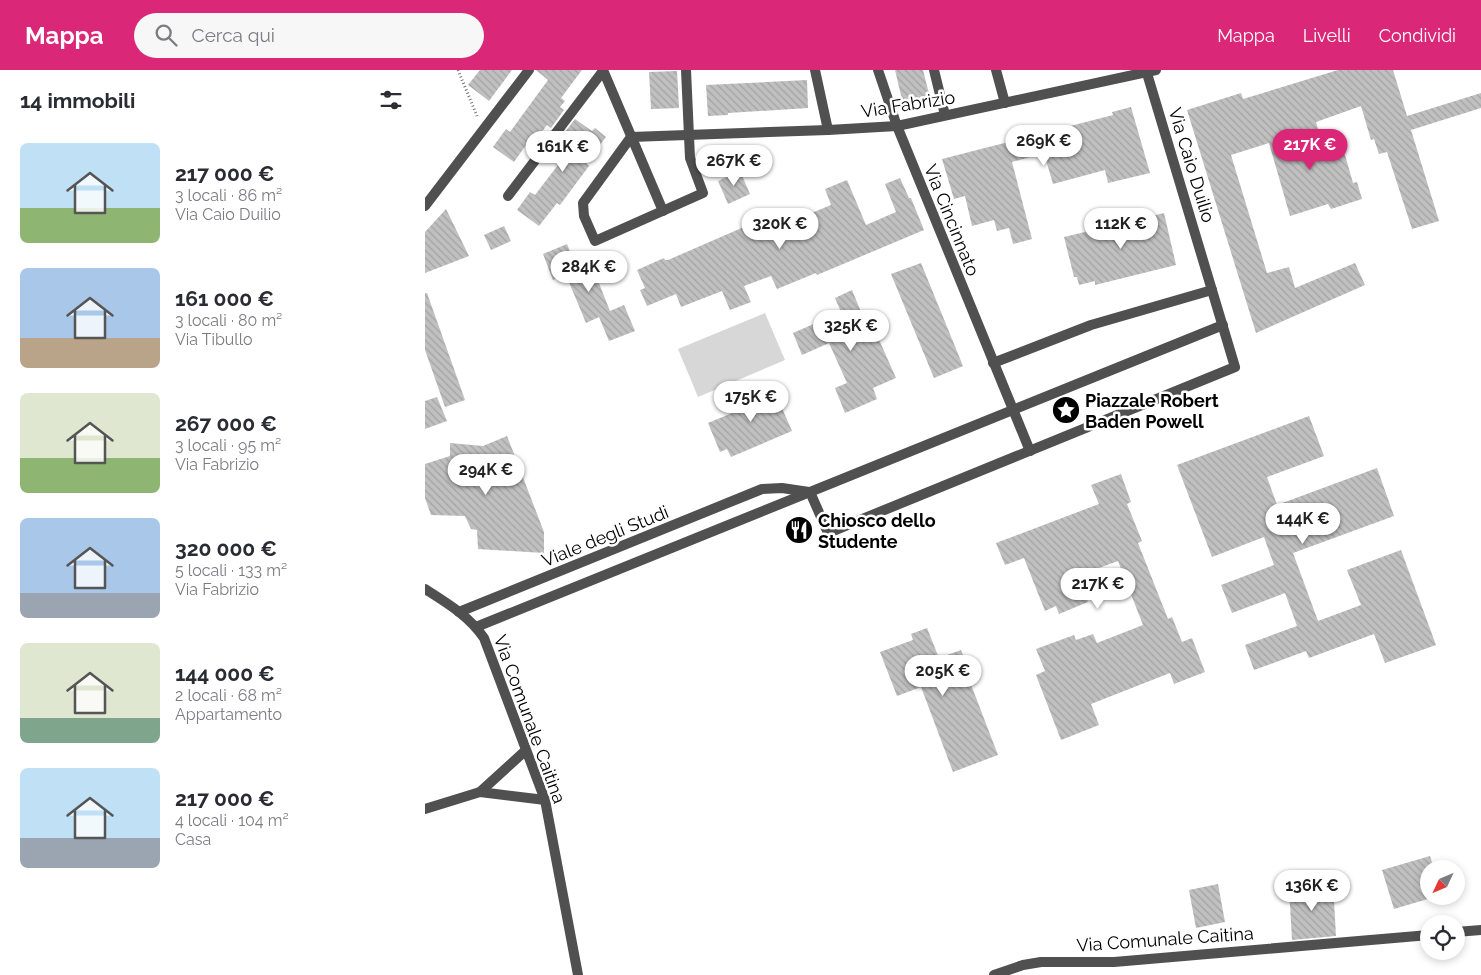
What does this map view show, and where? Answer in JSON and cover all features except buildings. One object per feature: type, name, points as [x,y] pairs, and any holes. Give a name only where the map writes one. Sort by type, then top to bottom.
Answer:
[{"type":"street","points":[[425,206],[529,70]]},
{"type":"street","points":[[603,70],[663,211]]},
{"type":"street","points":[[509,196],[603,70]]},
{"type":"street","points":[[631,137],[583,203],[584,216],[595,241],[703,193],[691,158],[686,70]]},
{"type":"street","points":[[815,70],[828,130]]},
{"type":"street","name":"Via Cincinnato","points":[[878,70],[897,126],[1029,451]]},
{"type":"street","points":[[934,70],[945,115]]},
{"type":"street","points":[[996,70],[1005,103]]},
{"type":"street","name":"Via Fabrizio","points":[[631,137],[897,126],[1150,71]]},
{"type":"street","name":"Via Caio Duilio","points":[[1029,451],[1235,368],[1150,71]]},
{"type":"street","points":[[993,363],[1091,325],[1212,290]]},
{"type":"street","name":"Viale degli Studi","points":[[476,626],[1223,325]]},
{"type":"street","points":[[810,492],[828,534],[1029,451]]},
{"type":"street","name":"Viale degli Studi","points":[[459,612],[762,489],[782,488],[810,492]]},
{"type":"street","name":"Via Comunale Caitina","points":[[425,589],[476,626],[484,638],[545,800],[578,975]]},
{"type":"street","points":[[480,792],[525,751]]},
{"type":"street","points":[[425,809],[480,792],[545,800]]},
{"type":"street","points":[[1465,931],[1481,930]]},
{"type":"street","name":"Via Comunale Caitina","points":[[994,975],[1023,965],[1041,962],[1114,962],[1420,936]]},
{"type":"path","points":[[458,70],[483,131]]},
{"type":"shaded area","points":[[765,313],[785,360],[698,397],[678,349]]},
{"type":"place","name":"Piazzale Robert Baden Powell","points":[[1066,410]]},
{"type":"place","name":"Chiosco dello Studente","points":[[799,530]]}]
